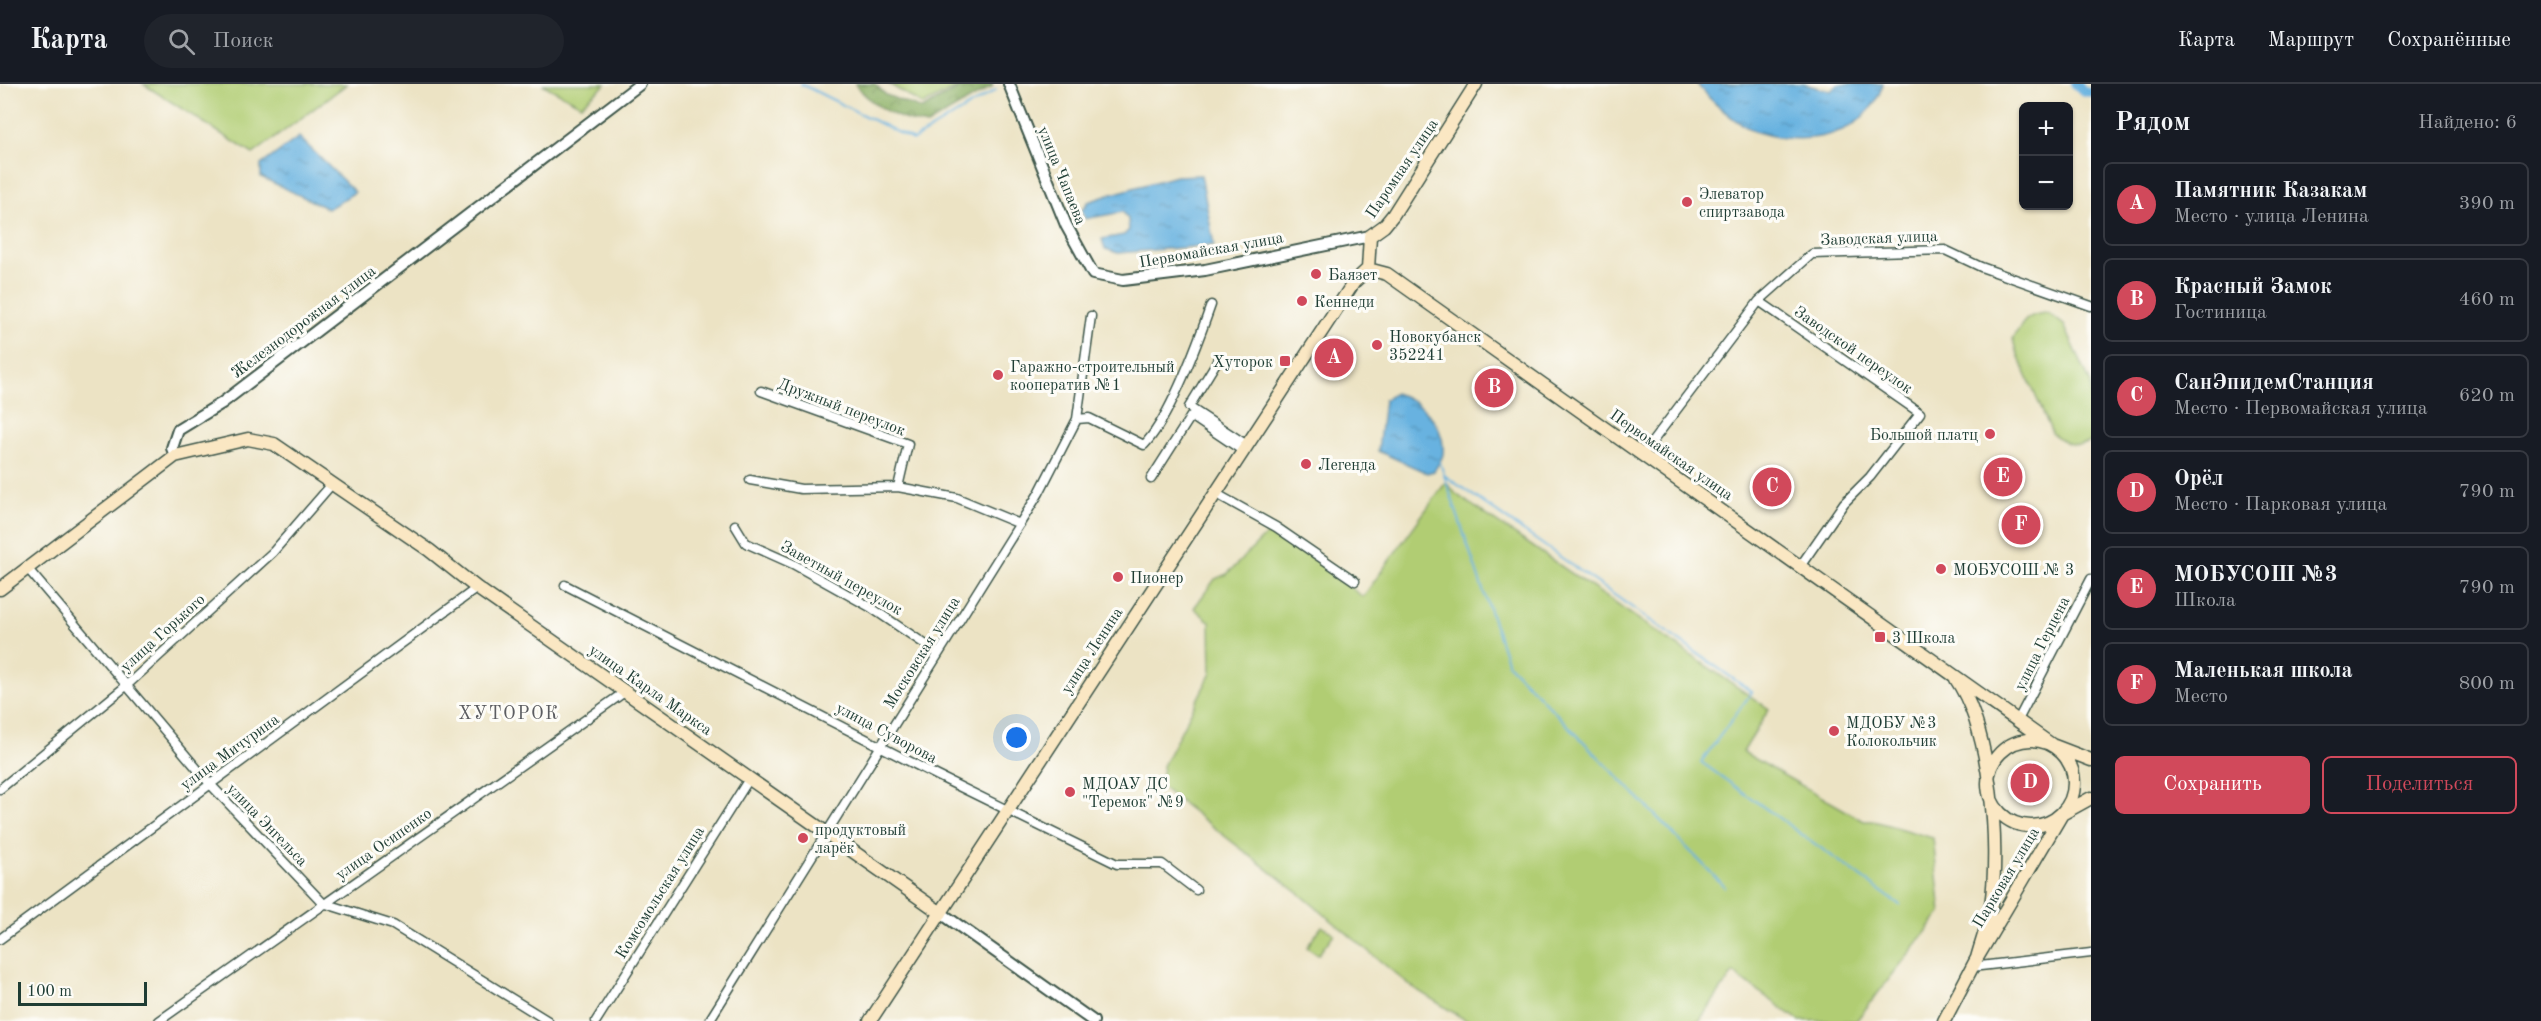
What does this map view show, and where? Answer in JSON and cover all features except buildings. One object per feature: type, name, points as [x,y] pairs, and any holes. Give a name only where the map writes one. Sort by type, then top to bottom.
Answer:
[{"type":"main road","name":"Паромная улица","points":[[1370,236],[1384,226],[1393,215],[1476,84]]},
{"type":"main road","points":[[1368,269],[1370,236]]},
{"type":"main road","name":"улица Ленина","points":[[870,1021],[1006,810],[1354,282],[1368,269]]},
{"type":"main road","name":"Первомайская улица","points":[[1368,269],[1388,274],[2052,745],[2091,760]]},
{"type":"main road","name":"улица Карла Маркса","points":[[175,456],[248,439],[283,448],[429,550],[477,588],[941,913]]},
{"type":"main road","points":[[0,589],[175,456]]},
{"type":"main road","name":"Первомайская улица","points":[[1953,674],[1971,707],[1984,752],[1989,787]]},
{"type":"main road","points":[[2062,814],[2073,794],[2075,783],[2068,761],[2052,745],[2029,740],[2006,748],[1992,766],[1989,787],[1996,807],[2015,823],[2040,825],[2062,814],[2091,798]]},
{"type":"main road","name":"Парковая улица","points":[[1974,962],[1987,926],[1993,889],[1994,847],[1989,787]]},
{"type":"main road","name":"Парковая улица","points":[[1944,1021],[1974,962],[2062,814]]},
{"type":"street","name":"Железнодорожная улица","points":[[175,456],[172,448],[178,430],[222,403],[640,84]]},
{"type":"street","name":"улица Чапаева","points":[[1009,84],[1066,225],[1093,274]]},
{"type":"street","name":"Первомайская улица","points":[[1093,274],[1123,280],[1205,270],[1370,236]]},
{"type":"street","name":"Заводская улица","points":[[1643,454],[1758,301],[1812,254],[1945,250],[1981,267],[2091,306]]},
{"type":"street","name":"Заводской переулок","points":[[1758,301],[1920,412],[1870,477],[1844,503],[1801,565]]},
{"type":"street","points":[[1077,419],[1089,418],[1144,445],[1153,435],[1177,388],[1198,343],[1211,305]]},
{"type":"street","name":"Московская улица","points":[[709,1021],[1040,492],[1077,419],[1091,316]]},
{"type":"street","points":[[1219,358],[1189,407],[1245,448]]},
{"type":"street","name":"Дружный переулок","points":[[761,391],[908,444],[898,487]]},
{"type":"street","points":[[1151,479],[1191,416],[1245,448]]},
{"type":"street","points":[[750,480],[801,489],[898,487],[957,498],[1020,524]]},
{"type":"street","name":"улица Горького","points":[[0,789],[126,686],[273,552],[332,484]]},
{"type":"street","points":[[1215,493],[1276,527],[1355,581]]},
{"type":"street","name":"Заветный переулок","points":[[735,525],[746,543],[793,564],[870,608],[938,652]]},
{"type":"street","name":"улица Энгельса","points":[[28,569],[210,784],[323,903],[393,925],[548,1021]]},
{"type":"street","name":"улица Герцена","points":[[2018,720],[2091,579]]},
{"type":"street","name":"улица Суворова","points":[[565,585],[1006,810],[1118,864],[1162,864],[1196,890]]},
{"type":"street","name":"улица Мичурина","points":[[0,939],[477,588]]},
{"type":"street","name":"улица Осипенко","points":[[159,1021],[323,903],[626,692]]},
{"type":"street","name":"Комсомольская улица","points":[[596,1021],[749,779]]},
{"type":"street","name":"улица Карла Маркса","points":[[941,913],[1093,1021]]},
{"type":"street","points":[[1974,962],[2091,953]]},
{"type":"green space","points":[[143,84],[347,84],[253,154]]},
{"type":"green space","points":[[542,84],[606,84],[581,105]]},
{"type":"green space","points":[[855,84],[875,84],[886,95],[922,109],[963,86],[992,84],[993,86],[927,125],[906,120],[878,106]]},
{"type":"green space","points":[[889,84],[963,84],[923,105]]},
{"type":"green space","points":[[2048,313],[2064,325],[2091,384],[2091,442],[2085,444],[2070,444],[2052,433],[2016,351],[2013,339],[2023,323],[2035,315]]},
{"type":"green space","points":[[1446,482],[1456,494],[1769,709],[1743,752],[1864,821],[1874,821],[1933,838],[1941,913],[1856,1021],[1800,1021],[1733,973],[1699,1021],[1467,1021],[1409,985],[1301,895],[1160,786],[1163,766],[1211,673],[1210,622],[1194,608],[1215,579],[1227,574],[1273,528],[1363,597]]},
{"type":"green space","points":[[1322,926],[1334,934],[1318,955],[1307,947]]},
{"type":"water","points":[[1697,84],[1803,84],[1831,91],[1838,84],[1883,84],[1875,102],[1849,127],[1814,138],[1795,138],[1750,129],[1724,111]]},
{"type":"water","points":[[299,137],[355,192],[328,209],[261,177],[261,165]]},
{"type":"water","points":[[1201,175],[1214,245],[1118,253],[1105,249],[1102,239],[1124,235],[1129,230],[1128,219],[1123,212],[1085,219],[1082,210],[1088,202],[1176,176]]},
{"type":"water","points":[[1395,393],[1413,401],[1430,415],[1436,424],[1443,443],[1443,454],[1434,471],[1427,473],[1378,451],[1384,400]]},
{"type":"waterway","points":[[801,84],[913,140],[996,90]]},
{"type":"waterway","points":[[2075,84],[2083,91],[2091,93]]},
{"type":"waterway","points":[[1440,462],[1444,475],[1752,692],[1701,762],[1900,905]]},
{"type":"waterway","points":[[1444,475],[1508,664],[1725,887]]},
{"type":"place","name":"Элеватор спиртзавода","points":[[1687,202]]},
{"type":"place","name":"Баязет","points":[[1316,274]]},
{"type":"place","name":"Кеннеди","points":[[1302,301]]},
{"type":"place","name":"Новокубанск 352241","points":[[1377,345]]},
{"type":"place","name":"Памятник Казакам","points":[[1334,358]]},
{"type":"place","name":"Хуторок","points":[[1285,361]]},
{"type":"place","name":"Гаражно-строительный кооператив №1","points":[[998,375]]},
{"type":"place","name":"Красный Замок","points":[[1494,388]]},
{"type":"place","name":"Большой платц","points":[[1990,434]]},
{"type":"place","name":"Легенда","points":[[1306,464]]},
{"type":"place","name":"МОБУСОШ №3","points":[[2003,477]]},
{"type":"place","name":"СанЭпидемСтанция","points":[[1772,487]]},
{"type":"place","name":"Маленькая школа","points":[[2021,525]]},
{"type":"place","name":"МОБУСОШ № 3","points":[[1941,569]]},
{"type":"place","name":"Пионер","points":[[1118,577]]},
{"type":"place","name":"3 Школа","points":[[1880,637]]},
{"type":"place","name":"МДОБУ №3 Колокольчик","points":[[1834,731]]},
{"type":"place","name":"Орёл","points":[[2030,783]]},
{"type":"place","name":"МДОАУ ДС \"Теремок\" №9","points":[[1070,792]]},
{"type":"place","name":"продуктовый ларёк","points":[[803,838]]},
{"type":"district","name":"ХУТОРОК","points":[[509,713]]}]
